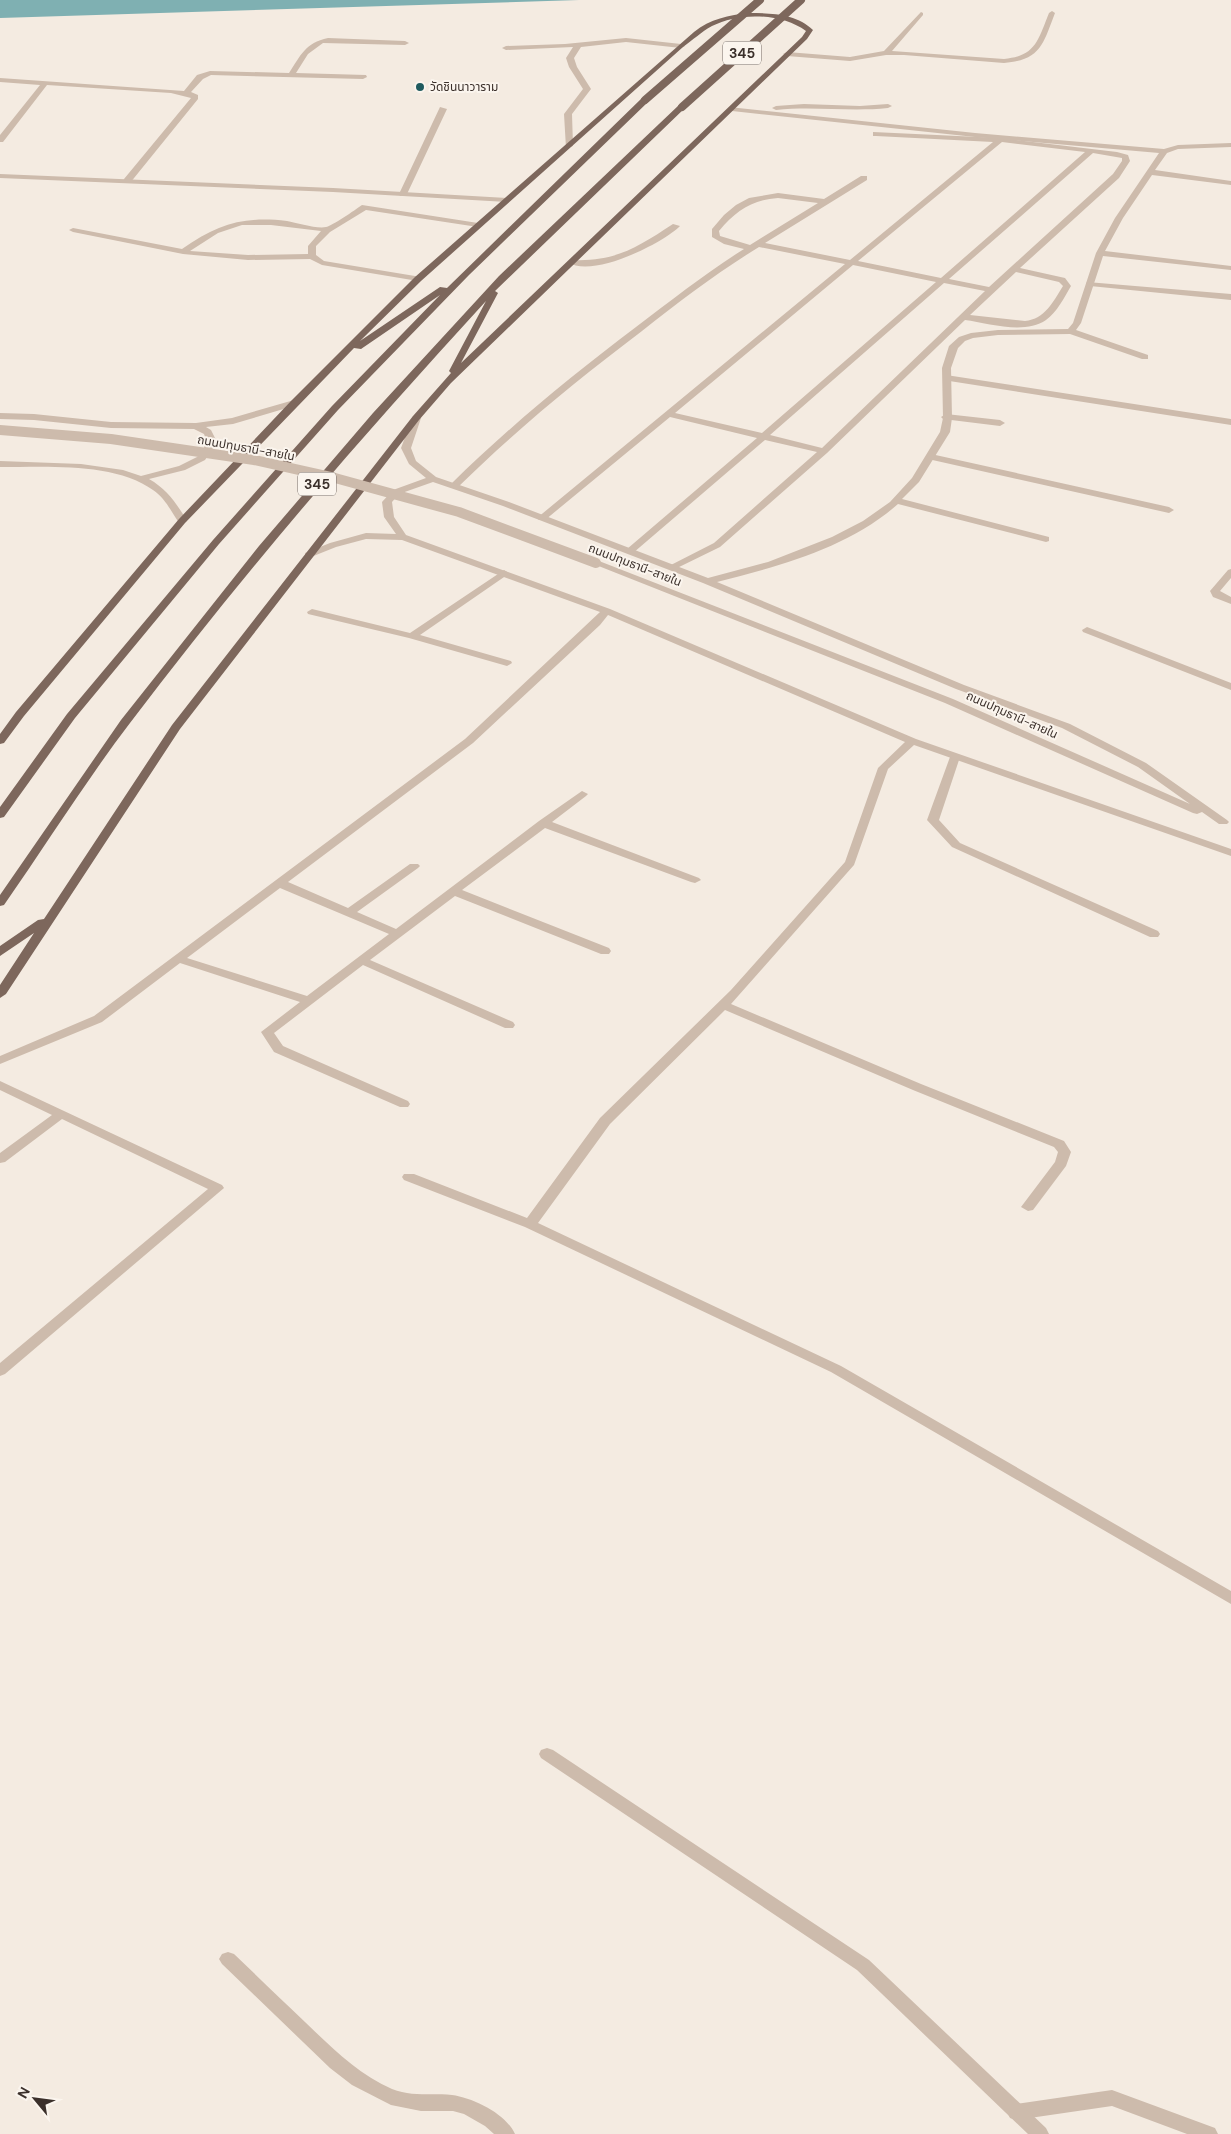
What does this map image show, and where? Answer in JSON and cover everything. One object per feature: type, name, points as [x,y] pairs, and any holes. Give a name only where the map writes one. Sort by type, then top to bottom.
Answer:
[{"type":"main road","name":"345","points":[[0,815],[71,716],[216,542],[335,408],[466,273],[645,100],[760,0]]},
{"type":"main road","name":"345","points":[[0,903],[126,722],[262,548],[376,415],[502,278],[682,107],[801,0]]},
{"type":"main road","points":[[0,741],[20,714],[182,521],[294,403],[418,279],[681,46],[710,24],[726,18],[743,15],[780,17],[803,24],[810,30],[805,38],[733,108],[448,381],[416,418],[176,727],[48,918],[0,994]]},
{"type":"main road","points":[[334,364],[466,273]]},
{"type":"main road","points":[[448,381],[502,278]]},
{"type":"main road","points":[[0,952],[48,918]]},
{"type":"street","points":[[787,54],[850,59],[886,53],[1020,60],[1032,54],[1038,47],[1052,13]]},
{"type":"street","points":[[886,53],[921,14]]},
{"type":"street","points":[[506,48],[626,40],[681,46]]},
{"type":"street","points":[[292,75],[311,44],[317,41],[405,43]]},
{"type":"street","points":[[569,146],[568,114],[587,89],[585,82],[572,67],[570,58],[579,44]]},
{"type":"street","points":[[186,93],[200,77],[210,73],[363,77]]},
{"type":"street","points":[[0,80],[186,93],[195,97],[127,181]]},
{"type":"street","points":[[0,140],[45,83]]},
{"type":"street","points":[[733,108],[808,105],[863,109],[888,106]]},
{"type":"street","points":[[733,108],[976,134],[1164,151],[1178,146],[1231,145]]},
{"type":"street","points":[[403,194],[443,109]]},
{"type":"street","points":[[0,122],[12,123]]},
{"type":"street","points":[[672,567],[718,545],[824,451],[991,290],[1116,176],[1126,161],[1125,157],[1117,154],[1000,140],[876,134]]},
{"type":"street","points":[[542,518],[1000,140]]},
{"type":"street","points":[[630,551],[1091,151]]},
{"type":"street","points":[[1070,331],[1077,323],[1100,253],[1119,218],[1164,151]]},
{"type":"street","points":[[1150,172],[1231,183]]},
{"type":"street","points":[[0,176],[507,200]]},
{"type":"street","points":[[454,486],[502,439],[590,366],[716,270],[864,178]]},
{"type":"street","points":[[365,207],[367,192]]},
{"type":"street","points":[[825,202],[785,194],[770,195],[747,201],[726,216],[715,231],[716,236],[727,242],[852,262],[991,290]]},
{"type":"street","points":[[312,256],[312,246],[327,230],[365,207],[478,225]]},
{"type":"street","points":[[183,252],[217,230],[241,223],[291,224],[327,230]]},
{"type":"street","points":[[572,262],[591,264],[611,261],[629,255],[676,226]]},
{"type":"street","points":[[73,230],[210,256],[276,260],[312,256],[322,263],[418,279]]},
{"type":"street","points":[[1100,253],[1231,268]]},
{"type":"street","points":[[963,317],[1033,324],[1051,311],[1068,286],[1062,280],[1014,269]]},
{"type":"street","points":[[1090,284],[1231,297]]},
{"type":"street","points":[[707,581],[807,552],[850,532],[896,501],[926,468],[946,428],[946,378],[950,351],[961,339],[978,334],[1070,331],[1145,357]]},
{"type":"street","points":[[946,378],[1231,422]]},
{"type":"street","points":[[0,416],[34,417],[110,425],[196,426],[233,421],[294,403]]},
{"type":"street","points":[[669,414],[824,451]]},
{"type":"street","points":[[946,417],[1000,423]]},
{"type":"street","points":[[416,418],[406,448],[412,462],[433,479],[672,567],[960,687],[1066,726],[1142,765],[1227,824]]},
{"type":"street","points":[[140,479],[182,468],[202,458],[212,442],[208,432],[196,426]]},
{"type":"street","name":"ถนนปทุมธานี-สายใน","points":[[0,430],[111,439],[263,462],[335,478],[459,512],[596,563],[949,701],[1227,824]]},
{"type":"street","points":[[931,457],[1169,510]]},
{"type":"street","points":[[0,464],[66,465],[121,473],[140,479],[156,488],[167,498],[182,521]]},
{"type":"street","points":[[402,537],[389,517],[387,502],[396,492],[433,479]]},
{"type":"street","points":[[896,501],[1046,539]]},
{"type":"street","points":[[308,555],[333,545],[366,536],[402,537],[606,611],[955,757],[1231,853]]},
{"type":"street","points":[[1231,572],[1215,591],[1216,595],[1231,601]]},
{"type":"street","points":[[412,636],[504,573]]},
{"type":"street","points":[[0,1060],[98,1020],[469,741],[596,623],[606,611]]},
{"type":"street","points":[[312,612],[412,636],[508,663]]},
{"type":"street","points":[[1087,630],[1231,687]]},
{"type":"street","points":[[530,1224],[605,1121],[723,1005],[850,864],[884,768],[912,740]]},
{"type":"street","points":[[955,757],[933,820],[956,844],[1154,934]]},
{"type":"street","points":[[404,1104],[278,1049],[267,1032],[582,794]]},
{"type":"street","points":[[543,823],[695,880]]},
{"type":"street","points":[[348,913],[414,866]]},
{"type":"street","points":[[279,884],[397,933]]},
{"type":"street","points":[[454,891],[605,951]]},
{"type":"street","points":[[179,958],[307,1000]]},
{"type":"street","points":[[361,960],[509,1025]]},
{"type":"street","points":[[723,1005],[917,1087],[1059,1144],[1065,1152],[1061,1163],[1028,1207]]},
{"type":"street","points":[[0,1086],[217,1188],[0,1371]]},
{"type":"street","points":[[0,1160],[61,1114]]},
{"type":"street","points":[[410,1177],[530,1224],[836,1369],[1231,1598]]},
{"type":"street","points":[[546,1754],[862,1965],[1039,2134]]},
{"type":"street","points":[[228,1959],[336,2063],[358,2080],[391,2096],[420,2103],[452,2104],[468,2107],[491,2120],[506,2134]]},
{"type":"street","points":[[1016,2112],[1112,2098],[1210,2134]]},
{"type":"water","points":[[0,0],[579,0],[0,18]]},
{"type":"place","name":"วัดชินนาวาราม","points":[[420,87]]}]
